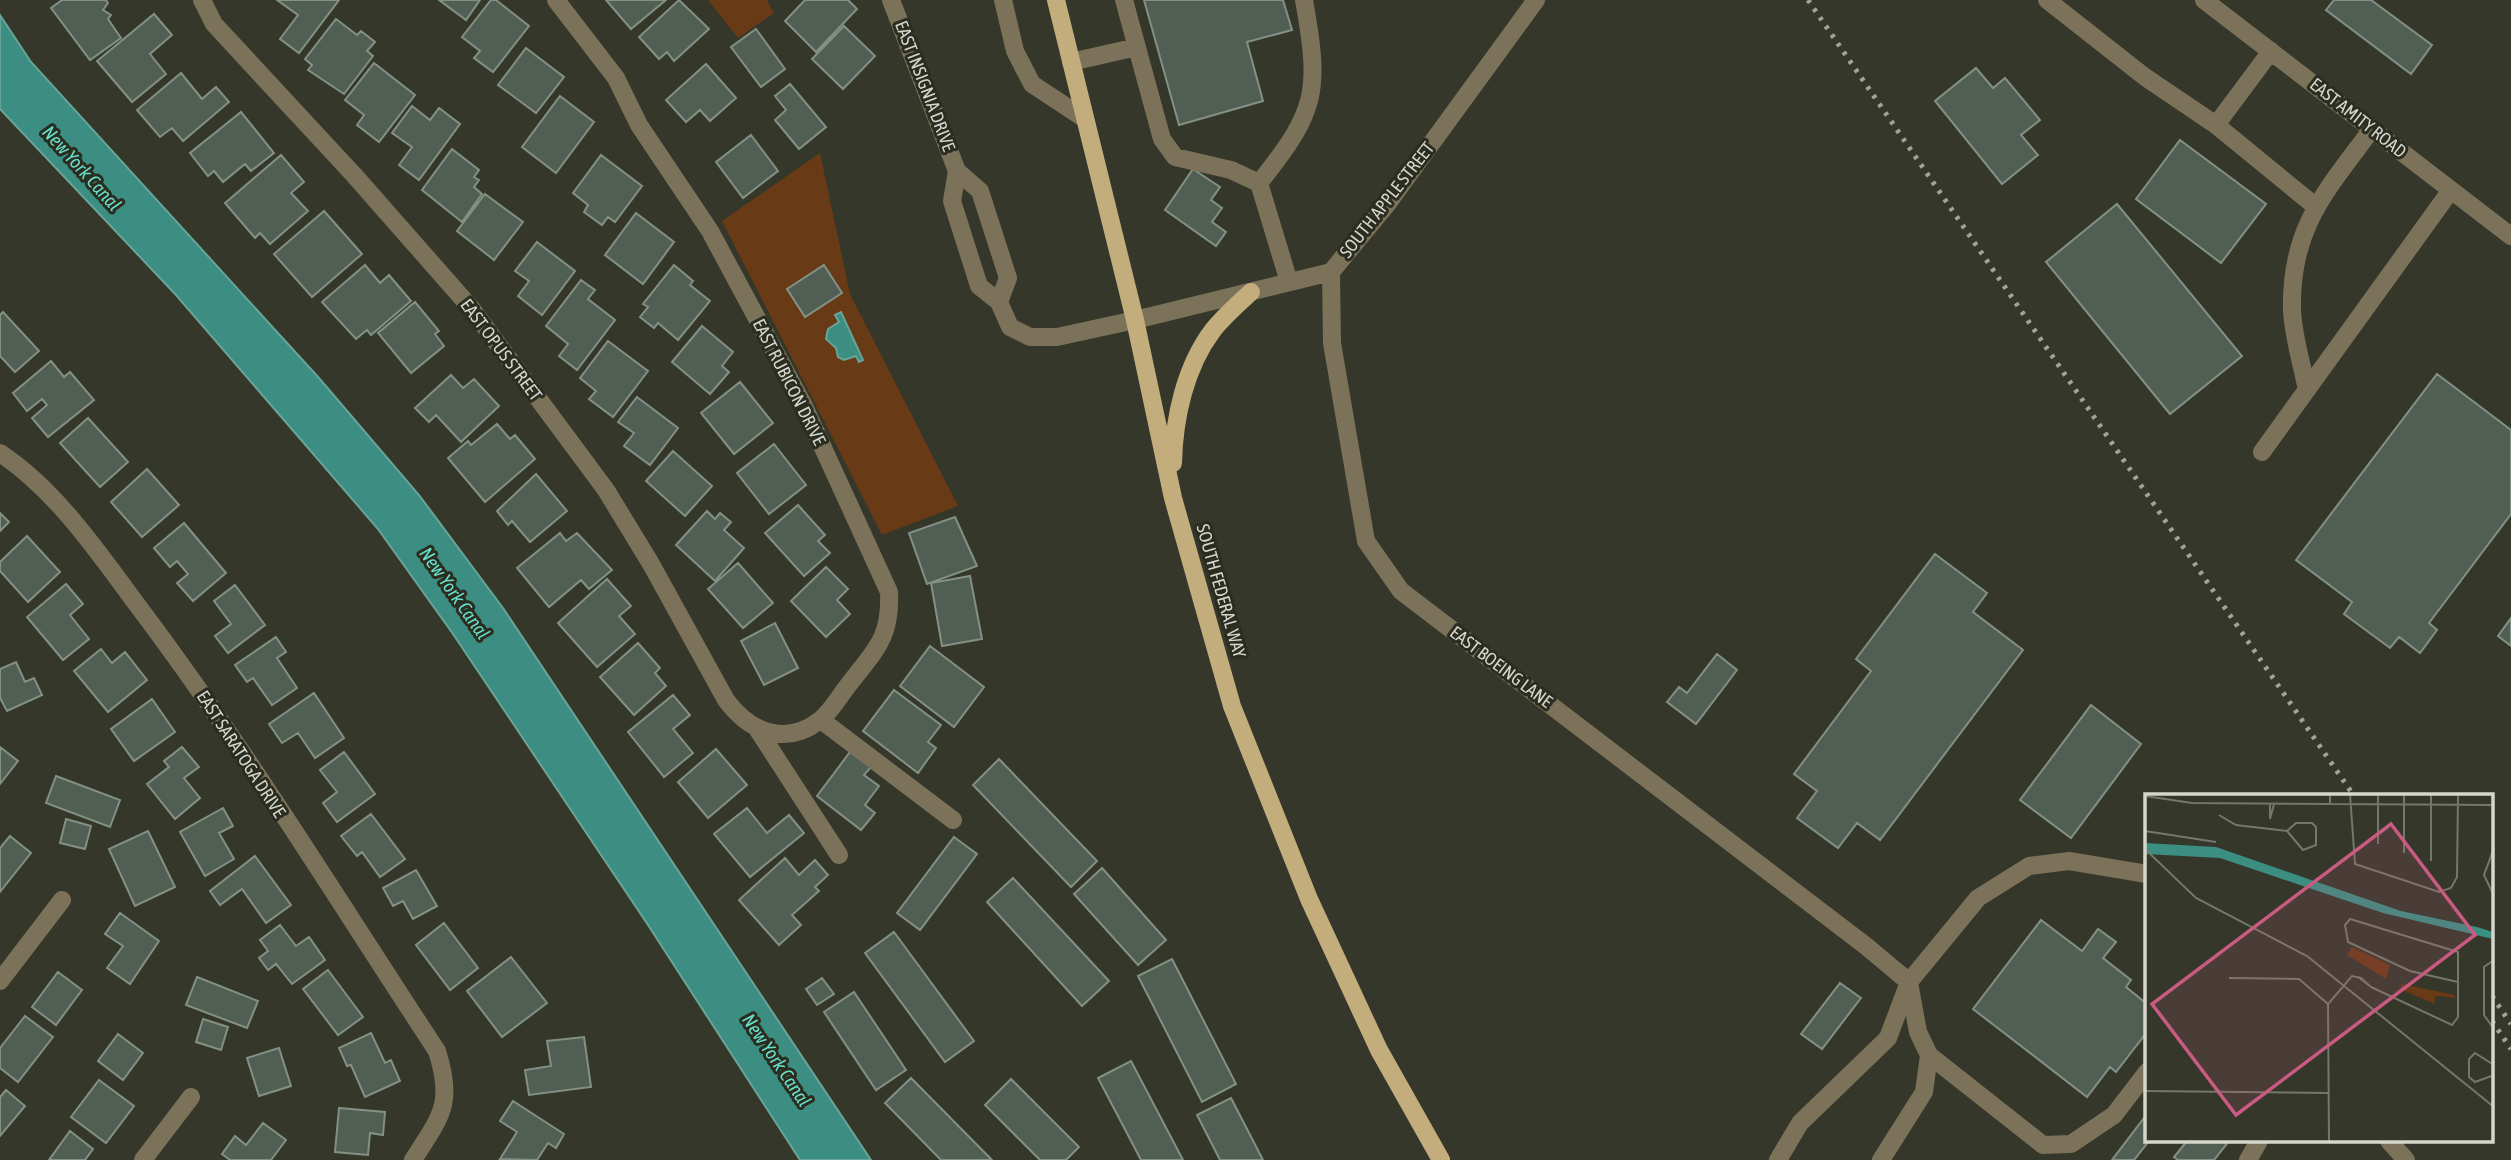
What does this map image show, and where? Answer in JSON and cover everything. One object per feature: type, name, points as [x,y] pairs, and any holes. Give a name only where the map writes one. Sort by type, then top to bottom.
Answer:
[{"type":"main road","name":"SOUTH FEDERAL WAY","points":[[1056,0],[1135,320],[1173,498],[1232,706],[1303,886],[1378,1050],[1441,1160]]},
{"type":"main road","points":[[1173,498],[1174,431],[1187,383],[1213,331],[1251,292]]},
{"type":"street","name":"EAST OPUS STREET","points":[[202,0],[214,24],[471,308],[606,490],[651,564],[726,700],[740,718],[758,730],[839,855]]},
{"type":"street","name":"EAST RUBICON DRIVE","points":[[556,0],[616,78],[639,125],[710,230],[803,404],[889,592],[890,619],[882,642],[821,720],[799,732],[780,735],[758,730]]},
{"type":"street","name":"EAST INSIGNIA DRIVE","points":[[891,0],[957,172],[980,191],[1008,278],[999,302]]},
{"type":"street","points":[[1003,0],[1016,51],[1032,84],[1085,119]]},
{"type":"street","points":[[1124,0],[1162,139],[1175,158],[1231,170],[1259,183],[1289,282]]},
{"type":"street","points":[[1259,183],[1297,133],[1314,87],[1304,0]]},
{"type":"street","name":"SOUTH APPLE STREET","points":[[1135,320],[1331,272],[1388,203],[1536,0]]},
{"type":"street","name":"EAST AMITY ROAD","points":[[2204,0],[2511,236]]},
{"type":"street","points":[[2056,3],[2146,77],[2216,125],[2315,206]]},
{"type":"street","points":[[1071,62],[1137,47]]},
{"type":"street","points":[[2216,125],[2271,51]]},
{"type":"street","points":[[2307,390],[2292,312],[2297,251],[2315,206],[2372,129]]},
{"type":"street","name":"EAST INSIGNIA DRIVE","points":[[957,172],[952,201],[979,286],[999,302],[1010,327],[1030,337],[1057,337],[1135,320]]},
{"type":"street","points":[[2262,452],[2451,190]]},
{"type":"street","name":"EAST BOEING LANE","points":[[1331,272],[1332,343],[1366,541],[1401,591],[1866,946],[1909,982]]},
{"type":"street","name":"EAST SARATOGA DRIVE","points":[[0,453],[21,467],[95,548],[184,667],[437,1051],[446,1081],[439,1119],[413,1160]]},
{"type":"street","points":[[821,720],[953,820]]},
{"type":"street","points":[[1778,1160],[1800,1123],[1888,1038],[1909,982],[1978,898],[2029,866],[2070,862],[2145,874]]},
{"type":"street","points":[[0,981],[62,900]]},
{"type":"street","points":[[1909,982],[1918,1032],[1930,1055],[2043,1145],[2071,1144],[2114,1115],[2145,1075]]},
{"type":"street","points":[[1881,1160],[1924,1091],[1930,1055]]},
{"type":"street","points":[[143,1160],[191,1097]]},
{"type":"street","points":[[2248,1160],[2258,1142]]},
{"type":"street","points":[[2390,1142],[2406,1160]]},
{"type":"shaded area","points":[[708,0],[767,0],[774,13],[738,38]]},
{"type":"shaded area","points":[[820,153],[850,294],[958,506],[882,535],[722,221]]},
{"type":"water","name":"New York Canal","points":[[0,15],[31,62],[319,378],[419,495],[503,608],[871,1160],[800,1160],[648,925],[453,634],[378,529],[176,295],[0,109]]},
{"type":"water","points":[[841,312],[863,360],[859,362],[856,356],[844,360],[838,357],[836,348],[826,339],[828,329],[839,322],[835,315]]},
{"type":"building","points":[[62,0],[106,0],[108,3],[103,10],[111,15],[108,19],[121,38],[90,60],[51,8]]},
{"type":"building","points":[[277,0],[339,0],[299,53],[280,39],[298,15]]},
{"type":"building","points":[[439,0],[480,0],[466,20]]},
{"type":"building","points":[[491,0],[496,0],[529,26],[493,72],[474,58],[480,51],[462,37]]},
{"type":"building","points":[[606,0],[666,0],[631,29]]},
{"type":"building","points":[[679,0],[709,29],[674,61],[667,52],[659,59],[639,37]]},
{"type":"building","points":[[805,0],[848,0],[857,9],[816,52],[785,21]]},
{"type":"building","points":[[1144,0],[1283,0],[1292,30],[1247,42],[1263,101],[1179,125]]},
{"type":"building","points":[[2334,0],[2371,0],[2432,45],[2411,74],[2326,10]]},
{"type":"building","points":[[154,14],[172,35],[150,54],[166,74],[132,102],[97,61]]},
{"type":"building","points":[[336,19],[357,35],[361,31],[375,42],[367,51],[373,56],[344,94],[308,70],[312,65],[305,59]]},
{"type":"building","points":[[844,26],[875,56],[843,89],[812,59]]},
{"type":"building","points":[[756,29],[785,69],[761,87],[731,47]]},
{"type":"building","points":[[526,48],[564,77],[536,113],[498,85]]},
{"type":"building","points":[[374,63],[415,95],[379,142],[357,125],[364,115],[345,100]]},
{"type":"building","points":[[706,64],[736,98],[710,121],[700,110],[686,122],[666,100]]},
{"type":"building","points":[[1976,68],[1993,88],[2005,78],[2040,120],[2021,135],[2038,155],[2002,184],[1935,101]]},
{"type":"building","points":[[181,73],[202,99],[216,87],[229,102],[183,141],[172,128],[160,137],[137,110]]},
{"type":"building","points":[[790,84],[826,127],[799,149],[775,120],[786,110],[775,96]]},
{"type":"building","points":[[560,96],[594,122],[556,173],[522,147]]},
{"type":"building","points":[[412,106],[430,120],[439,108],[460,124],[419,180],[399,165],[412,147],[392,133]]},
{"type":"building","points":[[241,112],[274,153],[251,171],[245,164],[223,182],[214,171],[208,176],[190,153]]},
{"type":"building","points":[[751,135],[778,171],[743,198],[716,162]]},
{"type":"building","points":[[2180,140],[2266,204],[2221,263],[2136,199]]},
{"type":"building","points":[[452,149],[479,170],[474,177],[479,180],[474,187],[482,194],[462,222],[422,190]]},
{"type":"building","points":[[281,155],[304,182],[291,193],[308,211],[270,244],[260,233],[255,238],[225,203]]},
{"type":"building","points":[[601,155],[642,186],[615,222],[608,217],[602,225],[584,212],[588,205],[573,193]]},
{"type":"building","points":[[1193,169],[1220,187],[1211,200],[1222,208],[1212,222],[1226,232],[1216,246],[1165,210]]},
{"type":"building","points":[[485,194],[523,222],[494,260],[457,231]]},
{"type":"building","points":[[2117,204],[2242,356],[2170,414],[2046,262]]},
{"type":"building","points":[[324,211],[362,254],[312,297],[274,254]]},
{"type":"building","points":[[636,213],[674,242],[643,284],[605,255]]},
{"type":"building","points":[[537,242],[575,271],[542,315],[518,296],[529,281],[515,271]]},
{"type":"building","points":[[365,265],[380,283],[389,275],[411,301],[371,335],[367,330],[356,339],[322,302]]},
{"type":"building","points":[[674,265],[693,281],[690,285],[710,301],[678,340],[658,323],[654,328],[640,317],[648,307],[643,304]]},
{"type":"building","points":[[824,265],[842,293],[805,317],[787,289]]},
{"type":"building","points":[[581,280],[595,290],[588,299],[615,320],[577,370],[559,356],[568,344],[546,326]]},
{"type":"building","points":[[415,302],[439,331],[435,334],[444,346],[411,373],[378,333]]},
{"type":"building","points":[[3,312],[39,351],[15,372],[0,356],[0,315]]},
{"type":"building","points":[[702,326],[733,352],[722,366],[729,372],[710,394],[672,362]]},
{"type":"building","points":[[608,341],[648,371],[613,417],[589,399],[596,391],[580,378]]},
{"type":"building","points":[[51,361],[64,377],[70,372],[94,400],[48,437],[32,418],[47,405],[42,399],[27,411],[13,393]]},
{"type":"building","points":[[2437,374],[2511,430],[2511,514],[2429,623],[2437,630],[2420,653],[2399,637],[2390,648],[2344,614],[2352,602],[2296,560]]},
{"type":"building","points":[[451,375],[463,388],[474,379],[499,406],[461,442],[436,415],[429,422],[415,408]]},
{"type":"building","points":[[740,382],[773,423],[734,454],[701,413]]},
{"type":"building","points":[[637,397],[678,428],[650,465],[624,446],[634,433],[618,422]]},
{"type":"building","points":[[88,418],[128,462],[100,487],[60,443]]},
{"type":"building","points":[[497,424],[510,439],[515,435],[535,459],[485,502],[448,458],[468,441],[471,445]]},
{"type":"building","points":[[774,444],[806,485],[769,514],[737,473]]},
{"type":"building","points":[[673,451],[712,486],[685,516],[646,481]]},
{"type":"building","points":[[147,469],[179,505],[142,537],[111,502]]},
{"type":"building","points":[[536,474],[567,511],[530,542],[512,521],[508,525],[497,511]]},
{"type":"building","points":[[798,505],[825,535],[818,541],[830,553],[804,576],[765,533]]},
{"type":"building","points":[[707,511],[715,519],[720,513],[731,522],[724,530],[744,548],[715,581],[676,545]]},
{"type":"building","points":[[0,513],[9,522],[0,531]]},
{"type":"building","points":[[955,517],[977,566],[927,584],[909,533]]},
{"type":"building","points":[[184,523],[226,573],[193,601],[177,583],[188,574],[177,561],[170,567],[154,548]]},
{"type":"building","points":[[560,533],[566,541],[577,533],[612,570],[589,589],[581,580],[549,607],[517,568]]},
{"type":"building","points":[[27,536],[60,572],[28,602],[0,571],[0,562]]},
{"type":"building","points":[[1935,554],[1987,593],[1973,612],[2023,650],[1880,840],[1857,823],[1838,848],[1797,818],[1817,791],[1794,774],[1871,671],[1856,659]]},
{"type":"building","points":[[738,563],[773,603],[743,628],[708,589]]},
{"type":"building","points":[[826,567],[848,589],[837,600],[850,614],[826,637],[791,601]]},
{"type":"building","points":[[970,576],[982,639],[942,646],[931,583]]},
{"type":"building","points":[[607,579],[631,606],[619,616],[635,634],[597,667],[558,623]]},
{"type":"building","points":[[66,584],[83,604],[70,615],[89,639],[63,660],[27,617]]},
{"type":"building","points":[[235,585],[265,625],[228,653],[215,636],[231,624],[214,601]]},
{"type":"building","points":[[2511,618],[2511,646],[2498,636]]},
{"type":"building","points":[[775,623],[798,668],[764,685],[741,641]]},
{"type":"building","points":[[276,637],[286,652],[277,658],[297,688],[272,705],[253,678],[247,682],[235,665]]},
{"type":"building","points":[[638,643],[660,668],[655,673],[666,686],[634,715],[600,677]]},
{"type":"building","points":[[930,646],[984,687],[954,727],[900,686]]},
{"type":"building","points":[[101,649],[112,663],[125,652],[147,680],[108,712],[74,671]]},
{"type":"building","points":[[1717,654],[1737,670],[1696,724],[1667,702],[1679,687],[1687,693]]},
{"type":"building","points":[[16,662],[25,682],[34,678],[42,695],[7,711],[0,698],[0,669]]},
{"type":"building","points":[[894,690],[941,725],[928,742],[936,748],[918,773],[863,731]]},
{"type":"building","points":[[314,693],[344,738],[315,758],[298,733],[282,743],[269,724]]},
{"type":"building","points":[[673,695],[690,715],[673,729],[693,753],[664,777],[628,732]]},
{"type":"building","points":[[152,699],[175,732],[134,761],[111,729]]},
{"type":"building","points":[[2091,705],[2141,744],[2071,838],[2020,800]]},
{"type":"building","points":[[0,747],[18,761],[0,784]]},
{"type":"building","points":[[182,747],[199,767],[184,778],[200,798],[175,819],[147,784],[169,767],[164,761]]},
{"type":"building","points":[[716,749],[747,785],[708,818],[678,782]]},
{"type":"building","points":[[344,752],[375,794],[337,822],[323,803],[337,792],[320,770]]},
{"type":"building","points":[[850,752],[871,767],[864,775],[879,786],[865,805],[875,813],[861,830],[817,796]]},
{"type":"building","points":[[999,759],[1097,861],[1071,887],[973,785]]},
{"type":"building","points":[[56,776],[120,800],[110,827],[46,803]]},
{"type":"building","points":[[223,808],[233,826],[219,833],[234,859],[205,876],[180,832]]},
{"type":"building","points":[[747,808],[767,833],[789,815],[804,833],[750,877],[714,834]]},
{"type":"building","points":[[371,814],[405,859],[380,877],[362,852],[357,856],[341,836]]},
{"type":"building","points":[[66,819],[91,826],[85,849],[60,843]]},
{"type":"building","points":[[148,831],[175,887],[135,906],[109,849]]},
{"type":"building","points":[[10,836],[31,853],[0,892],[0,848]]},
{"type":"building","points":[[954,837],[977,854],[920,930],[897,913]]},
{"type":"building","points":[[255,856],[291,905],[266,923],[242,889],[220,905],[210,891]]},
{"type":"building","points":[[785,858],[799,875],[815,860],[828,875],[815,887],[819,891],[792,915],[801,925],[779,945],[739,900]]},
{"type":"building","points":[[1102,868],[1166,940],[1138,965],[1074,894]]},
{"type":"building","points":[[416,870],[437,906],[413,919],[403,901],[393,906],[383,888]]},
{"type":"building","points":[[1013,878],[1109,981],[1082,1006],[987,902]]},
{"type":"building","points":[[120,913],[159,941],[130,984],[107,968],[123,946],[105,934]]},
{"type":"building","points":[[2041,920],[2082,951],[2098,929],[2116,942],[2103,958],[2131,980],[2126,987],[2145,1002],[2145,1035],[2116,1072],[2110,1067],[2087,1097],[1973,1009]]},
{"type":"building","points":[[444,923],[478,968],[450,990],[416,945]]},
{"type":"building","points":[[280,925],[296,946],[309,937],[325,960],[292,984],[276,964],[268,970],[259,958],[268,951],[260,940]]},
{"type":"building","points":[[894,932],[974,1041],[945,1062],[865,953]]},
{"type":"building","points":[[511,957],[547,1003],[502,1037],[467,991]]},
{"type":"building","points":[[1172,959],[1236,1084],[1202,1102],[1138,976]]},
{"type":"building","points":[[328,970],[363,1017],[338,1035],[303,989]]},
{"type":"building","points":[[58,972],[82,990],[56,1025],[32,1007]]},
{"type":"building","points":[[197,977],[258,1001],[247,1028],[186,1005]]},
{"type":"building","points":[[822,978],[834,994],[817,1005],[806,989]]},
{"type":"building","points":[[1840,983],[1861,998],[1822,1049],[1801,1034]]},
{"type":"building","points":[[854,992],[906,1070],[876,1090],[824,1012]]},
{"type":"building","points":[[25,1016],[53,1037],[18,1082],[0,1068],[0,1048]]},
{"type":"building","points":[[203,1019],[228,1027],[221,1050],[196,1042]]},
{"type":"building","points":[[371,1033],[385,1063],[391,1060],[400,1081],[365,1097],[351,1065],[347,1066],[339,1048]]},
{"type":"building","points":[[118,1034],[143,1053],[123,1080],[98,1061]]},
{"type":"building","points":[[584,1037],[591,1087],[529,1095],[525,1070],[551,1066],[547,1041]]},
{"type":"building","points":[[279,1048],[291,1086],[259,1096],[247,1058]]},
{"type":"building","points":[[1131,1061],[1183,1160],[1141,1160],[1098,1078]]},
{"type":"building","points":[[911,1078],[992,1160],[941,1160],[885,1103]]},
{"type":"building","points":[[1011,1079],[1079,1147],[1066,1160],[1040,1160],[985,1105]]},
{"type":"building","points":[[99,1080],[134,1106],[106,1143],[71,1117]]},
{"type":"building","points":[[6,1090],[25,1106],[0,1136],[0,1097]]},
{"type":"building","points":[[1231,1098],[1263,1160],[1220,1160],[1197,1115]]},
{"type":"building","points":[[513,1101],[564,1134],[556,1148],[548,1143],[537,1160],[500,1159],[517,1132],[500,1121]]},
{"type":"building","points":[[339,1108],[385,1112],[383,1135],[370,1133],[368,1155],[335,1152]]},
{"type":"building","points":[[2145,1117],[2145,1142],[2148,1142],[2134,1160],[2112,1160]]},
{"type":"building","points":[[263,1123],[286,1140],[271,1160],[230,1160],[222,1154],[235,1136],[246,1145]]},
{"type":"building","points":[[70,1131],[93,1149],[85,1160],[49,1160]]},
{"type":"building","points":[[2186,1142],[2228,1142],[2214,1160],[2178,1160],[2174,1157]]},
{"type":"railway","points":[[1808,0],[2353,794]]},
{"type":"railway","points":[[2494,999],[2511,1024]]},
{"type":"railway","points":[[2494,1024],[2511,1049]]}]
